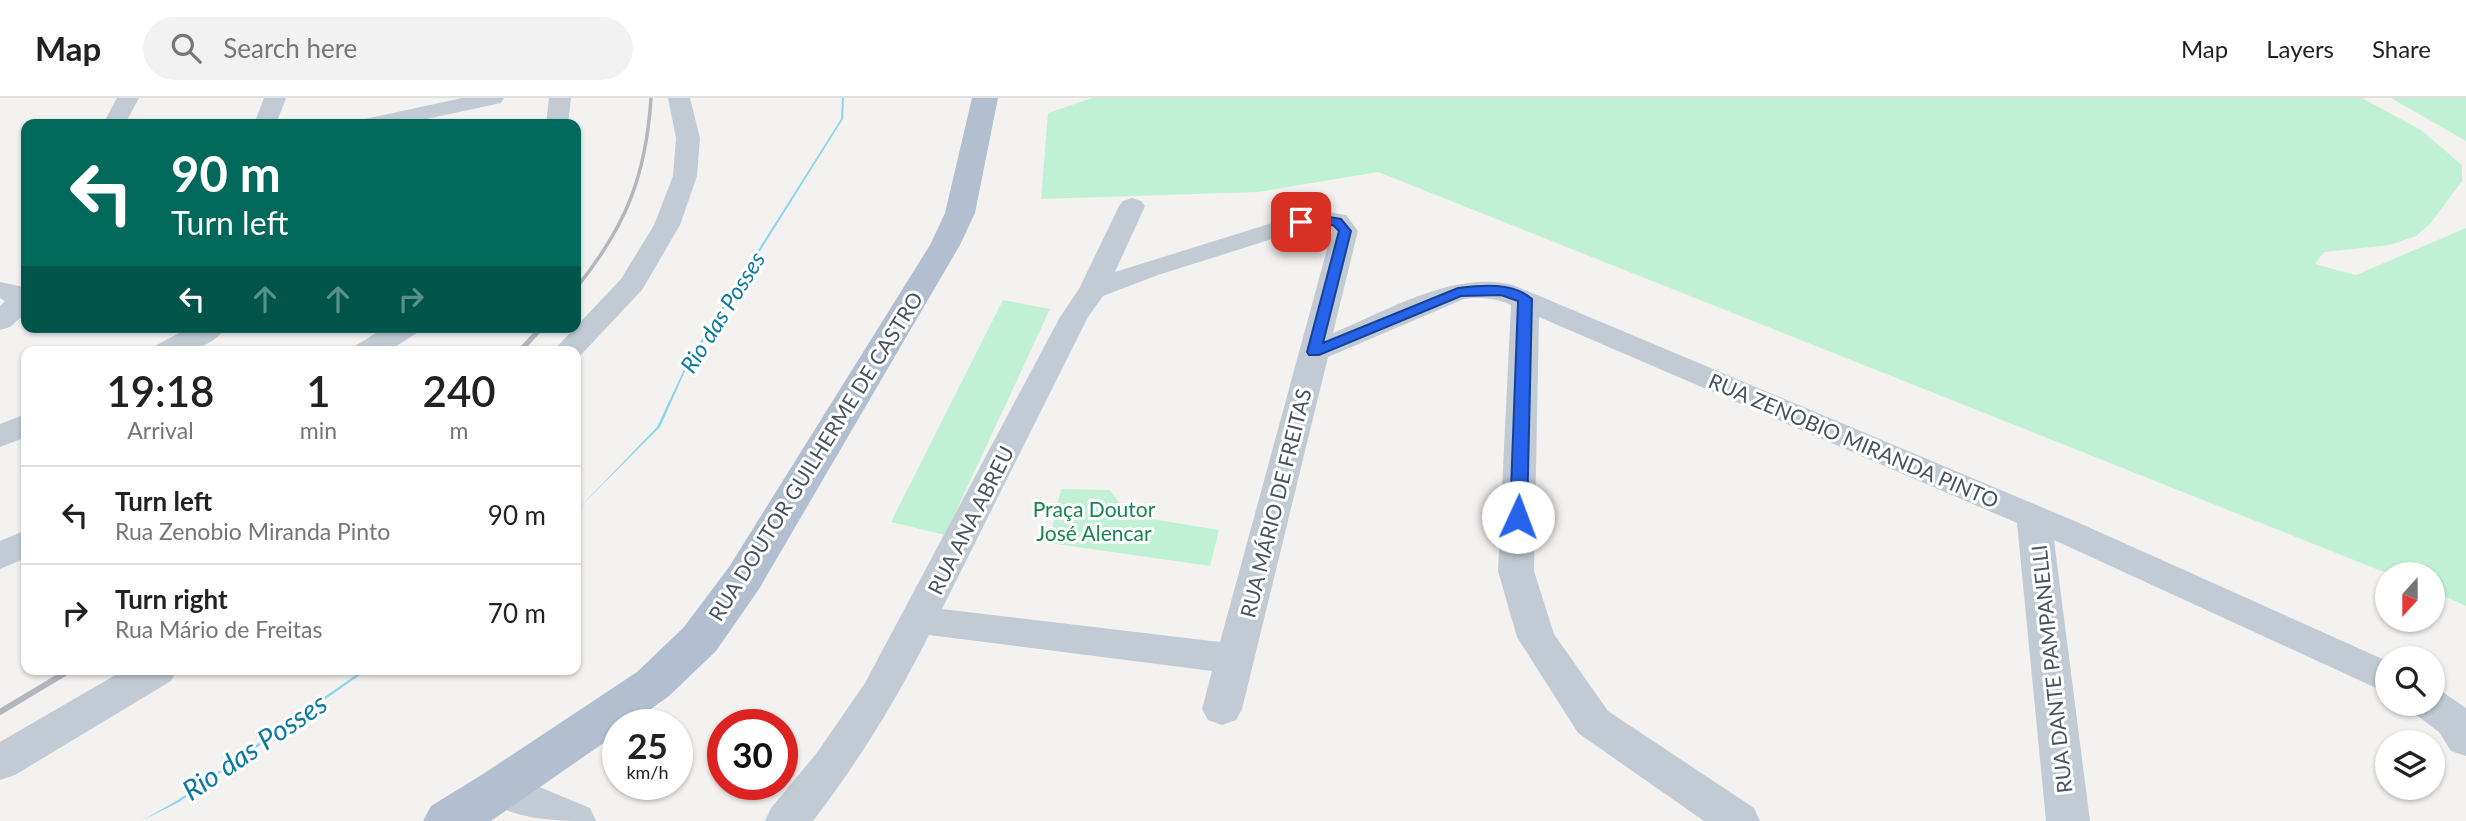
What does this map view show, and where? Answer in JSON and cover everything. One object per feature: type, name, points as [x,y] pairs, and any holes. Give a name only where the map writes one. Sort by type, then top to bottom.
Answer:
[{"type":"main road","name":"RUA DOUTOR GUILHERME DE CASTRO","points":[[449,821],[653,684],[700,639],[744,578],[946,245],[960,213],[985,98]]},
{"type":"street","points":[[117,119],[128,98]]},
{"type":"street","points":[[267,119],[275,98]]},
{"type":"street","points":[[392,119],[493,98]]},
{"type":"street","points":[[558,119],[560,98]]},
{"type":"street","points":[[573,346],[632,284],[667,225],[685,176],[688,138],[679,98]]},
{"type":"street","name":"RUA ANA ABREU","points":[[788,821],[831,766],[880,693],[1068,329],[1093,290],[1132,206]]},
{"type":"street","name":"RUA MÁRIO DE FREITAS","points":[[1093,290],[1148,269],[1301,222],[1322,219],[1337,221],[1345,231],[1222,709]]},
{"type":"street","name":"RUA ZENOBIO MIRANDA PINTO","points":[[1314,352],[1458,292],[1478,289],[1503,291],[2034,518],[2375,673]]},
{"type":"street","points":[[0,290],[14,293],[20,303],[0,321]]},
{"type":"street","points":[[1525,299],[1517,571],[1536,637],[1593,722],[1738,821]]},
{"type":"street","points":[[177,346],[201,333]]},
{"type":"street","points":[[376,346],[397,333]]},
{"type":"street","points":[[0,437],[21,426]]},
{"type":"street","name":"RUA DANTE PAMPANELLI","points":[[2034,518],[2068,821]]},
{"type":"street","points":[[0,557],[21,545]]},
{"type":"street","points":[[919,620],[1235,659]]},
{"type":"street","points":[[0,763],[149,675]]},
{"type":"street","points":[[2445,715],[2454,721],[2466,739]]},
{"type":"street","points":[[500,789],[574,821]]},
{"type":"green space","points":[[1092,98],[2362,98],[2421,130],[2462,165],[2462,181],[2430,224],[2416,236],[2390,245],[2324,252],[2315,264],[2356,275],[2466,228],[2466,606],[2445,596],[2445,562],[2375,562],[2375,568],[1378,172],[1258,192],[1041,199],[1048,113]]},
{"type":"green space","points":[[2391,98],[2466,98],[2466,141]]},
{"type":"green space","points":[[1003,300],[1050,309],[945,535],[891,522]]},
{"type":"green space","name":"Praça Doutor José Alencar","points":[[1061,489],[1110,490],[1128,515],[1219,530],[1210,566],[1049,543]]},
{"type":"water","points":[[844,98],[843,119],[686,369],[660,427],[581,506],[657,427],[688,361],[841,119]]},
{"type":"water","points":[[356,675],[360,675],[179,802],[141,821],[178,800]]},
{"type":"railway","points":[[581,282],[609,243],[631,199],[644,152],[651,98]]},
{"type":"railway","points":[[525,346],[536,333]]},
{"type":"railway","points":[[0,712],[62,675]]},
{"type":"route","points":[[1301,222],[1322,219],[1337,221],[1345,231],[1314,352],[1458,292],[1478,289],[1503,291],[1525,299],[1518,517]]},
{"type":"water label","name":"Rio das Posses","points":[[722,312]]},
{"type":"water label","name":"Rio das Posses","points":[[254,746]]}]
